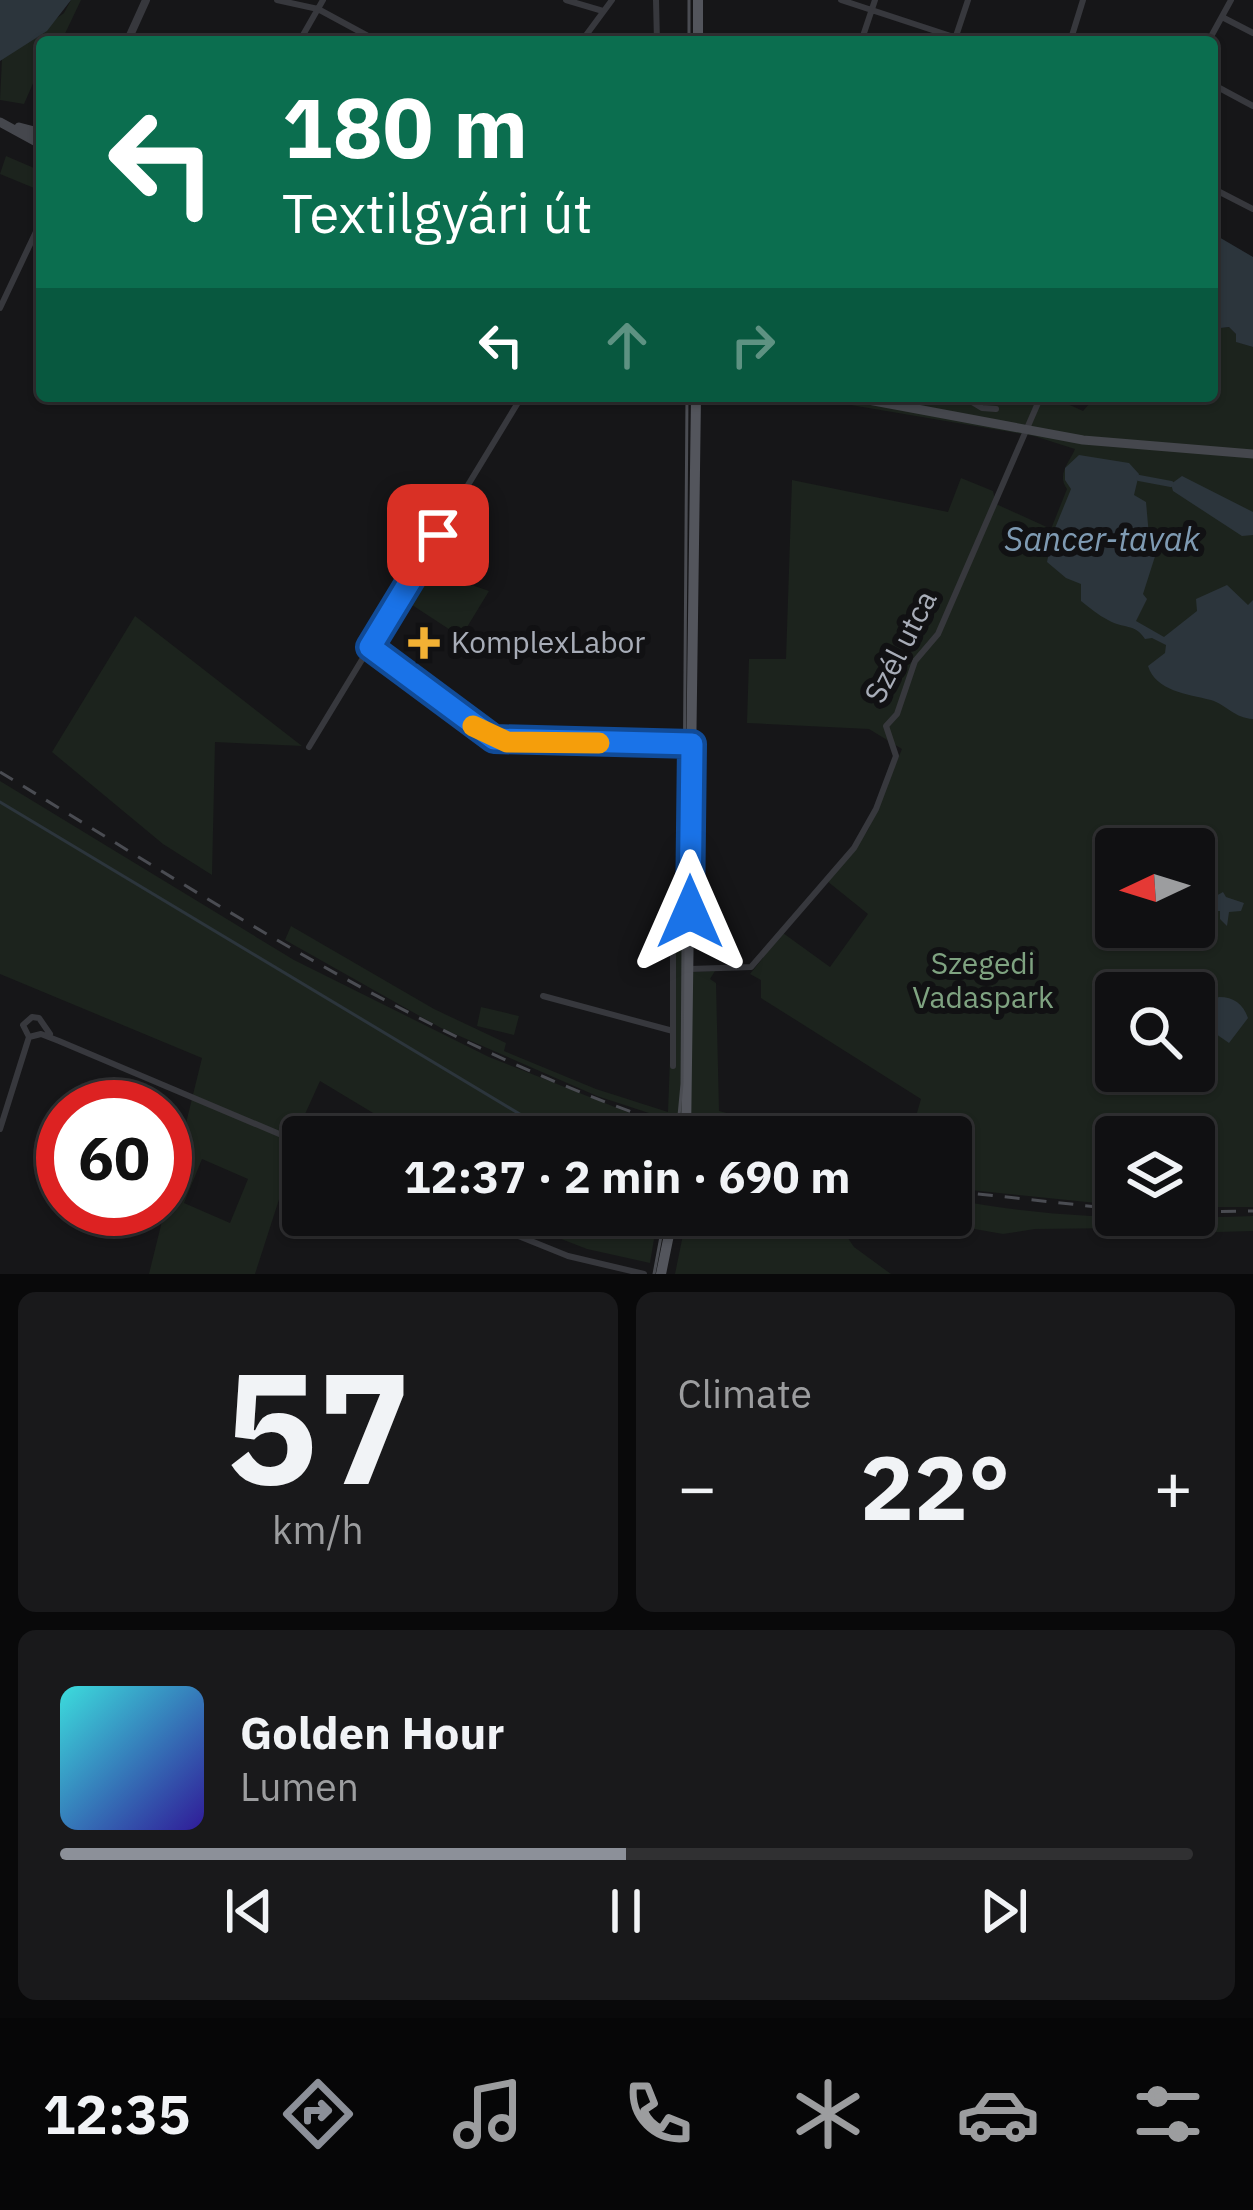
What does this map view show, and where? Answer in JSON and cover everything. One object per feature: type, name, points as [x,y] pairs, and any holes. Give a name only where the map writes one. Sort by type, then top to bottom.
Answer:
[{"type":"main road","points":[[698,0],[698,36]]},
{"type":"main road","points":[[1,122],[36,136]]},
{"type":"main road","points":[[687,1116],[696,402]]},
{"type":"main road","points":[[696,427],[703,402]]},
{"type":"main road","points":[[878,402],[1142,448],[1253,454]]},
{"type":"main road","points":[[661,1274],[669,1236]]},
{"type":"street","points":[[130,36],[146,0]]},
{"type":"street","points":[[277,0],[320,4],[370,36]]},
{"type":"street","points":[[566,0],[604,11]]},
{"type":"street","points":[[585,36],[612,0]]},
{"type":"street","points":[[656,0],[657,36]]},
{"type":"street","points":[[841,0],[944,36]]},
{"type":"street","points":[[864,36],[875,0]]},
{"type":"street","points":[[956,36],[968,0]]},
{"type":"street","points":[[1072,36],[1083,0]]},
{"type":"street","points":[[1211,36],[1231,0]]},
{"type":"street","points":[[302,36],[320,4]]},
{"type":"street","points":[[1222,17],[1253,33]]},
{"type":"street","points":[[1218,87],[1253,106]]},
{"type":"street","points":[[1218,191],[1253,209]]},
{"type":"street","points":[[0,308],[36,232]]},
{"type":"street","points":[[309,747],[518,402]]},
{"type":"street","points":[[960,418],[963,402]]},
{"type":"street","points":[[972,402],[996,409]]},
{"type":"street","name":"Szél utca","points":[[690,969],[751,967],[866,829],[896,756],[886,726],[897,714],[915,661],[938,634],[1039,402]]},
{"type":"street","points":[[370,647],[494,739],[692,744]]},
{"type":"street","points":[[673,1066],[673,920],[690,920]]},
{"type":"street","points":[[543,996],[673,1031]]},
{"type":"street","points":[[0,1129],[29,1037],[22,1025],[28,1018],[39,1018],[42,1032]]},
{"type":"street","points":[[29,1037],[42,1032],[282,1135]]},
{"type":"street","points":[[519,1236],[568,1256],[644,1274]]},
{"type":"green space","points":[[71,0],[81,0],[64,36],[36,36],[36,77],[24,104],[0,100],[2,58],[64,13]]},
{"type":"green space","points":[[6,156],[36,169],[36,183],[34,188],[0,174]]},
{"type":"green space","name":"Szegedi Vadaspark","points":[[1229,327],[1237,342],[1253,347],[1253,1207],[1215,1207],[1215,1116],[1095,1116],[1095,1203],[972,1190],[972,1116],[916,1116],[921,1099],[761,998],[761,980],[750,974],[783,933],[830,967],[868,914],[827,881],[868,830],[902,749],[869,729],[747,723],[749,659],[786,659],[792,480],[948,512],[961,478],[993,491],[996,504],[1051,529],[1067,489],[1063,473],[1075,449],[1034,436],[839,403],[1063,402],[1083,411],[1091,402],[1218,402],[1218,328]]},
{"type":"green space","points":[[425,569],[489,591],[461,637],[406,601]]},
{"type":"green space","points":[[135,616],[302,746],[215,742],[212,875],[163,844],[52,752]]},
{"type":"green space","points":[[0,781],[294,960],[489,1057],[637,1116],[378,1116],[320,1081],[304,1116],[282,1116],[282,1190],[255,1274],[149,1274],[158,1236],[192,1236],[192,1206],[230,1223],[248,1179],[202,1159],[192,1183],[192,1099],[202,1058],[0,974]]},
{"type":"green space","points":[[675,925],[685,925],[685,972],[715,971],[710,979],[716,983],[719,1111],[738,1116],[658,1116],[597,1096],[441,1028],[285,940],[291,926],[434,1009],[506,1043],[504,1051],[668,1112]]},
{"type":"green space","points":[[481,1007],[519,1016],[514,1035],[477,1026]]},
{"type":"green space","points":[[972,1202],[1095,1217],[1095,1228],[1003,1234],[972,1229]]},
{"type":"green space","points":[[1253,1216],[1253,1231],[1215,1232],[1215,1217]]},
{"type":"green space","points":[[554,1236],[654,1236],[650,1263]]},
{"type":"green space","points":[[683,1236],[846,1236],[891,1274],[675,1274]]},
{"type":"water","points":[[0,0],[71,0],[47,31],[0,61]]},
{"type":"water","points":[[1218,237],[1253,257],[1253,347],[1236,342],[1229,327],[1218,328]]},
{"type":"water","name":"Sancer-tavak","points":[[1079,455],[1129,463],[1139,474],[1134,495],[1146,502],[1149,536],[1158,547],[1143,594],[1147,599],[1136,621],[1164,637],[1197,611],[1196,599],[1227,585],[1248,605],[1253,600],[1253,719],[1158,681],[1148,666],[1165,653],[1166,645],[1097,614],[1081,601],[1081,584],[1047,562],[1071,489],[1065,468]]},
{"type":"water","name":"Sancer-tavak","points":[[1182,476],[1253,512],[1253,535],[1242,536],[1173,491],[1171,484]]},
{"type":"water","points":[[1223,892],[1244,903],[1241,911],[1229,912],[1227,926],[1220,911],[1215,911],[1215,896]]},
{"type":"water","points":[[1215,999],[1237,1002],[1248,1018],[1229,1043],[1215,1033]]},
{"type":"waterway","points":[[1139,478],[1171,484]]},
{"type":"waterway","points":[[0,802],[523,1116]]},
{"type":"tram line","points":[[689,0],[689,36]]},
{"type":"tram line","points":[[679,1116],[687,402]]},
{"type":"tram line","points":[[654,1274],[661,1236]]},
{"type":"railway","points":[[0,772],[256,928],[430,1024],[645,1116]]},
{"type":"railway","points":[[972,1193],[1095,1207]]},
{"type":"railway","points":[[1215,1212],[1253,1211]]},
{"type":"slow traffic","points":[[473,726],[507,742],[599,743]]},
{"type":"place","name":"KomplexLabor","points":[[424,643]]},
{"type":"route","points":[[438,535],[370,647],[494,739],[692,744],[690,912]]}]
